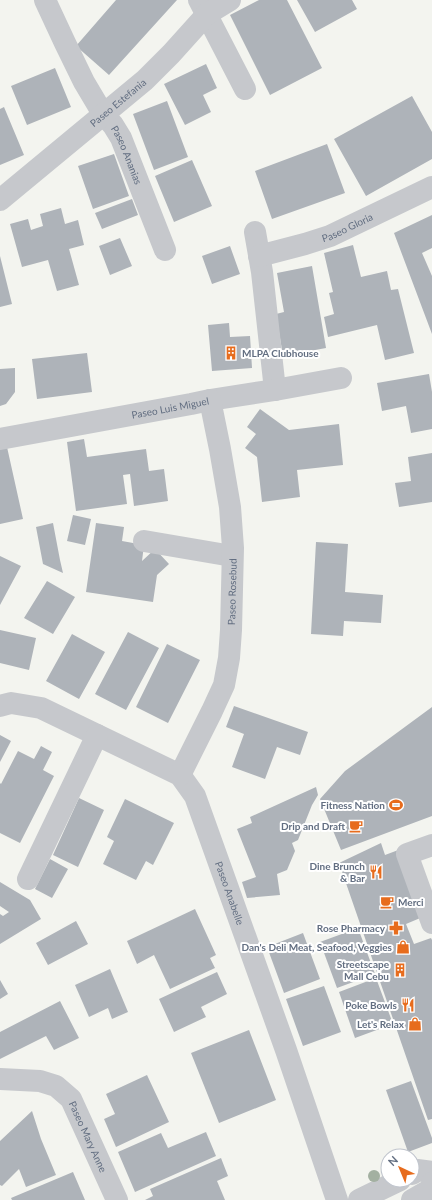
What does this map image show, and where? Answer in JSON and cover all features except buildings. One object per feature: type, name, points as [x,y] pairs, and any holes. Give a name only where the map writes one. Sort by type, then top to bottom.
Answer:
[{"type":"street","name":"Paseo Ananias","points":[[45,0],[84,82],[103,114],[113,125],[120,138],[165,250]]},
{"type":"street","name":"Paseo Estefania","points":[[0,200],[145,80],[171,54],[203,7],[230,0]]},
{"type":"street","points":[[203,7],[245,89]]},
{"type":"street","name":"Paseo Gloria","points":[[259,256],[330,236],[432,187]]},
{"type":"street","points":[[255,232],[262,272],[275,390]]},
{"type":"street","name":"Paseo Luis Miguel","points":[[0,438],[340,378]]},
{"type":"street","name":"Paseo Rosebud","points":[[180,775],[224,685],[229,658],[232,556],[230,507],[210,400]]},
{"type":"street","points":[[144,540],[232,556]]},
{"type":"street","name":"Paseo Anabelle","points":[[0,706],[11,703],[41,708],[180,775],[195,796],[286,1050],[337,1200]]},
{"type":"street","points":[[28,879],[97,735]]},
{"type":"street","points":[[432,845],[407,854],[432,923]]},
{"type":"street","name":"Paseo Mary Anne","points":[[0,1079],[40,1082],[56,1086],[71,1099],[117,1200]]},
{"type":"street","points":[[420,1170],[432,1172]]},
{"type":"street","points":[[412,1200],[431,1189],[432,1183]]},
{"type":"street","points":[[359,1200],[384,1188]]},
{"type":"place","name":"MLPA Clubhouse","points":[[231,353]]},
{"type":"place","name":"Fitness Nation","points":[[396,805]]},
{"type":"place","name":"Drip and Draft","points":[[356,826]]},
{"type":"place","name":"Dine Brunch & Bar","points":[[376,872]]},
{"type":"place","name":"Merci","points":[[387,902]]},
{"type":"place","name":"Rose Pharmacy","points":[[396,928]]},
{"type":"place","name":"Dan's Deli Meat, Seafood, Veggies","points":[[403,947]]},
{"type":"place","name":"Streetscape Mall Cebu","points":[[400,970]]},
{"type":"place","name":"Poke Bowls","points":[[408,1005]]},
{"type":"place","name":"Let's Relax","points":[[415,1024]]}]
